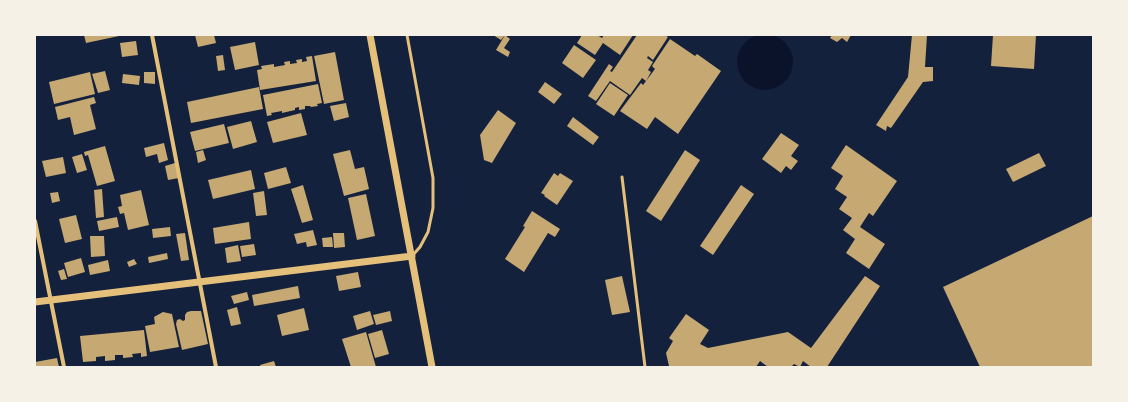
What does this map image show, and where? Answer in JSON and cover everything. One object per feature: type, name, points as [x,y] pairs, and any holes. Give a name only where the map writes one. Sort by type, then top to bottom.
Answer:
[{"type":"street","points":[[152,35],[216,367]]},
{"type":"street","points":[[370,35],[432,367]]},
{"type":"street","points":[[35,221],[64,367]]},
{"type":"street","points":[[35,302],[412,256]]},
{"type":"lane","points":[[407,35],[433,178],[433,208],[428,232],[420,247],[412,256]]},
{"type":"lane","points":[[622,177],[645,367]]},
{"type":"water","points":[[765,34],[776,37],[785,42],[790,51],[793,62],[790,73],[785,82],[776,87],[765,90],[754,87],[745,82],[740,73],[737,62],[740,51],[745,42],[754,37]]},
{"type":"building","points":[[84,35],[119,35],[119,36],[86,43]]},
{"type":"building","points":[[195,35],[214,35],[216,43],[198,47]]},
{"type":"building","points":[[493,35],[505,35],[501,40]]},
{"type":"building","points":[[505,35],[510,39],[504,48],[510,52],[508,57],[496,50]]},
{"type":"building","points":[[582,35],[597,35],[602,38],[604,35],[633,35],[620,55],[603,43],[595,55],[577,43]]},
{"type":"building","points":[[637,35],[664,35],[668,37],[653,60],[648,56],[647,58],[653,62],[648,70],[651,72],[646,81],[642,78],[630,95],[610,81],[596,101],[588,96],[609,64],[613,67],[610,71],[612,72]]},
{"type":"building","points":[[832,35],[851,35],[847,42],[842,38],[837,42],[830,38]]},
{"type":"building","points":[[912,35],[927,35],[925,67],[933,67],[933,81],[923,82],[891,128],[887,126],[886,131],[876,125],[908,77]]},
{"type":"building","points":[[993,35],[1036,35],[1034,69],[991,66]]},
{"type":"building","points":[[670,39],[695,56],[697,54],[721,71],[678,134],[655,117],[647,129],[620,111],[641,83],[643,85],[655,69],[652,66]]},
{"type":"building","points":[[136,41],[138,55],[122,57],[120,43]]},
{"type":"building","points":[[255,42],[259,65],[235,70],[230,47]]},
{"type":"building","points":[[574,45],[596,60],[583,78],[562,63]]},
{"type":"building","points":[[335,52],[344,100],[324,104],[314,56]]},
{"type":"building","points":[[223,55],[225,70],[218,71],[216,56]]},
{"type":"building","points":[[312,56],[316,81],[260,90],[257,70],[262,69],[261,66],[274,64],[274,67],[285,65],[284,62],[290,61],[290,64],[297,63],[296,60],[302,59],[302,62],[307,61],[306,57]]},
{"type":"building","points":[[105,71],[110,90],[98,93],[92,74]]},
{"type":"building","points":[[90,72],[95,94],[54,104],[49,82]]},
{"type":"building","points":[[144,72],[155,72],[155,84],[144,83]]},
{"type":"building","points":[[123,74],[140,76],[139,85],[122,83]]},
{"type":"building","points":[[545,82],[562,94],[554,104],[538,92]]},
{"type":"building","points":[[610,83],[628,95],[614,116],[596,104]]},
{"type":"building","points":[[318,84],[322,103],[317,104],[318,106],[305,106],[305,109],[299,110],[299,107],[295,108],[295,110],[282,113],[282,111],[271,113],[272,115],[267,116],[263,95]]},
{"type":"building","points":[[259,87],[263,109],[191,123],[187,102]]},
{"type":"building","points":[[94,97],[96,103],[90,105],[96,129],[74,135],[70,117],[58,120],[55,107]]},
{"type":"building","points":[[346,103],[349,117],[334,121],[330,106]]},
{"type":"building","points":[[498,110],[516,123],[492,163],[484,160],[480,135]]},
{"type":"building","points":[[301,113],[307,135],[273,143],[267,122]]},
{"type":"building","points":[[573,117],[599,137],[593,145],[567,126]]},
{"type":"building","points":[[251,121],[257,142],[233,149],[227,127]]},
{"type":"building","points":[[224,124],[229,143],[195,151],[190,132]]},
{"type":"building","points":[[781,133],[799,145],[791,156],[798,161],[791,170],[786,166],[781,173],[762,159]]},
{"type":"building","points":[[164,143],[168,160],[159,163],[157,154],[146,157],[144,148]]},
{"type":"building","points":[[846,145],[897,181],[873,216],[869,213],[860,227],[885,244],[869,269],[846,253],[855,239],[843,230],[852,218],[839,209],[847,197],[835,189],[843,176],[831,168]]},
{"type":"building","points":[[105,146],[115,181],[97,186],[88,155],[85,156],[84,152]]},
{"type":"building","points":[[203,150],[206,160],[198,163],[196,152]]},
{"type":"building","points":[[350,150],[355,169],[364,167],[369,189],[344,196],[333,154]]},
{"type":"building","points":[[685,150],[700,160],[661,221],[646,211]]},
{"type":"building","points":[[1039,153],[1046,166],[1013,182],[1006,169]]},
{"type":"building","points":[[82,154],[87,170],[77,173],[72,157]]},
{"type":"building","points":[[63,157],[66,173],[46,177],[42,161]]},
{"type":"building","points":[[175,163],[179,178],[168,180],[165,166]]},
{"type":"building","points":[[286,167],[291,183],[268,189],[264,173]]},
{"type":"building","points":[[251,170],[255,189],[213,199],[208,180]]},
{"type":"building","points":[[554,173],[558,176],[560,173],[573,181],[557,205],[541,193]]},
{"type":"building","points":[[303,185],[313,220],[302,223],[291,189]]},
{"type":"building","points":[[741,185],[754,194],[713,255],[700,246]]},
{"type":"building","points":[[102,189],[104,217],[96,218],[94,190]]},
{"type":"building","points":[[141,190],[149,225],[128,230],[124,213],[120,214],[118,207],[122,206],[120,195]]},
{"type":"building","points":[[264,191],[267,215],[256,216],[253,193]]},
{"type":"building","points":[[58,192],[60,201],[52,203],[50,193]]},
{"type":"building","points":[[366,194],[375,236],[357,240],[348,198]]},
{"type":"building","points":[[532,211],[560,229],[555,237],[548,233],[524,272],[505,259],[525,227],[523,226]]},
{"type":"building","points":[[76,215],[82,239],[65,243],[59,219]]},
{"type":"building","points":[[1093,216],[1093,367],[980,367],[943,287]]},
{"type":"building","points":[[117,217],[119,227],[99,231],[97,221]]},
{"type":"building","points":[[249,222],[251,239],[215,244],[213,228]]},
{"type":"building","points":[[170,227],[171,236],[153,238],[152,229]]},
{"type":"building","points":[[313,230],[317,245],[307,247],[306,242],[297,244],[294,234]]},
{"type":"building","points":[[185,233],[189,260],[181,261],[176,234]]},
{"type":"building","points":[[333,233],[344,233],[345,247],[334,248]]},
{"type":"building","points":[[90,236],[104,236],[105,256],[91,257]]},
{"type":"building","points":[[332,237],[333,247],[323,247],[322,238]]},
{"type":"building","points":[[254,244],[256,255],[242,257],[240,246]]},
{"type":"building","points":[[238,245],[241,261],[227,263],[225,248]]},
{"type":"building","points":[[167,253],[168,259],[149,263],[148,257]]},
{"type":"building","points":[[81,258],[85,272],[68,277],[64,263]]},
{"type":"building","points":[[134,259],[137,264],[129,267],[127,262]]},
{"type":"building","points":[[108,260],[110,271],[90,275],[88,265]]},
{"type":"building","points":[[64,269],[67,279],[61,280],[58,271]]},
{"type":"building","points":[[358,272],[361,287],[339,291],[336,276]]},
{"type":"building","points":[[622,276],[630,312],[612,315],[605,280]]},
{"type":"building","points":[[865,276],[880,286],[827,367],[811,367],[803,361],[800,367],[794,364],[791,367],[768,367],[760,361],[756,367],[669,366],[666,353],[673,341],[669,338],[686,314],[709,330],[700,344],[708,348],[788,332],[811,348]]},
{"type":"building","points":[[298,286],[300,298],[254,306],[252,295]]},
{"type":"building","points":[[247,292],[249,300],[234,304],[231,296]]},
{"type":"building","points":[[237,307],[241,324],[231,326],[227,310]]},
{"type":"building","points":[[304,308],[309,330],[282,336],[277,315]]},
{"type":"building","points":[[201,311],[208,344],[182,350],[176,324],[177,320],[185,320],[185,315],[187,312]]},
{"type":"building","points":[[370,311],[374,324],[357,330],[353,316]]},
{"type":"building","points":[[390,311],[392,321],[376,325],[373,315]]},
{"type":"building","points":[[163,312],[172,314],[179,347],[150,352],[145,326],[155,324],[154,317]]},
{"type":"building","points":[[144,330],[147,356],[141,357],[141,353],[132,354],[133,357],[123,358],[123,355],[115,355],[115,360],[105,361],[105,356],[96,357],[96,361],[83,362],[80,336]]},
{"type":"building","points":[[382,330],[389,354],[375,358],[368,334]]},
{"type":"building","points":[[366,332],[376,367],[351,367],[342,339]]},
{"type":"building","points":[[57,358],[59,367],[35,367],[35,362]]},
{"type":"building","points":[[274,361],[276,367],[261,367],[260,365]]}]
